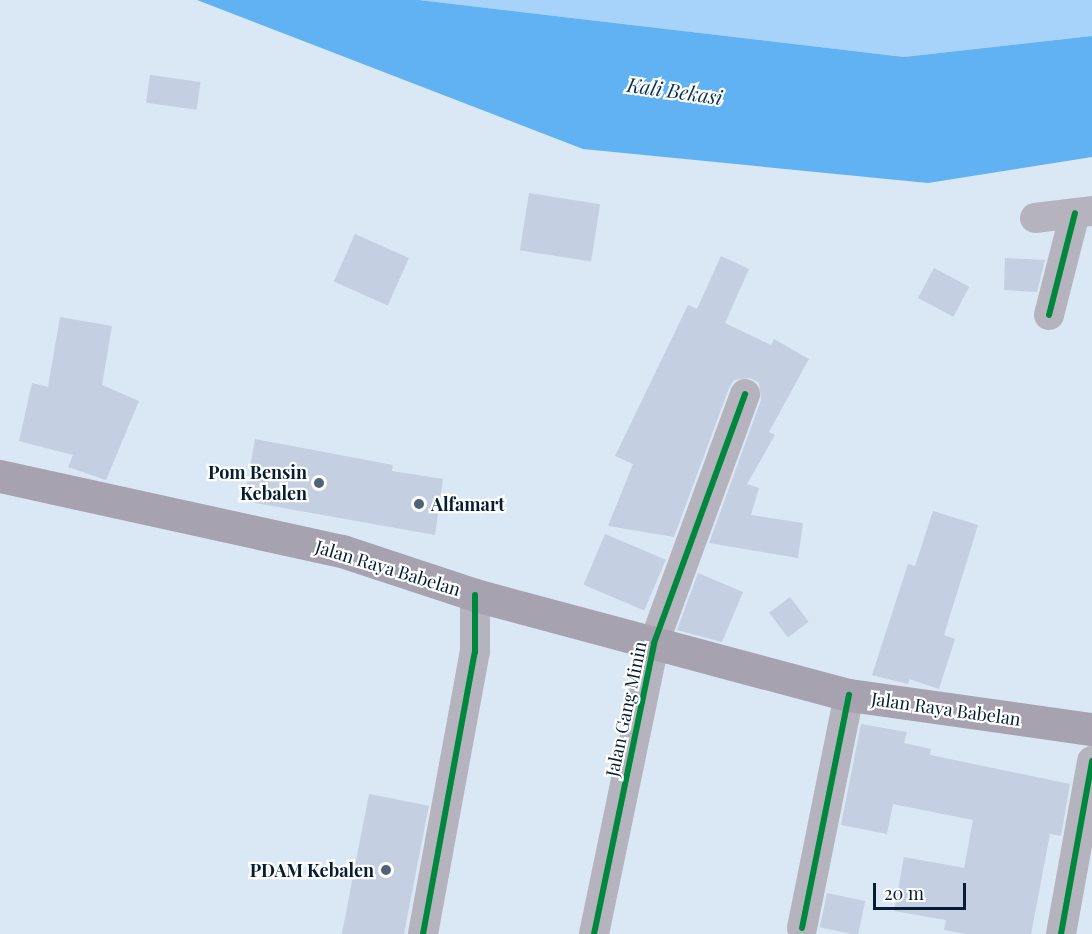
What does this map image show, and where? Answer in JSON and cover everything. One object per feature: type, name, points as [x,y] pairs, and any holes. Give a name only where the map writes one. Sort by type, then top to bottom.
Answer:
[{"type":"main road","name":"Jalan Raya Babelan","points":[[0,476],[342,551],[475,595],[849,695],[1092,729]]},
{"type":"street","points":[[1035,218],[1084,212],[1049,315]]},
{"type":"street","name":"Jalan Gang Minin","points":[[594,934],[654,643],[745,394]]},
{"type":"street","points":[[423,934],[475,652],[475,595]]},
{"type":"street","points":[[802,928],[849,695]]},
{"type":"street","points":[[1061,934],[1092,761]]},
{"type":"shaded area","points":[[419,0],[1092,0],[1092,36],[904,57]]},
{"type":"water","name":"Kali Bekasi","points":[[197,0],[419,0],[904,57],[1092,36],[1092,157],[928,183],[583,149]]},
{"type":"building","points":[[150,75],[201,82],[197,110],[146,103]]},
{"type":"building","points":[[529,193],[600,204],[591,262],[520,250]]},
{"type":"building","points":[[355,234],[409,258],[388,306],[334,282]]},
{"type":"building","points":[[721,256],[749,269],[725,323],[771,345],[774,339],[809,359],[769,432],[775,435],[747,484],[759,488],[751,515],[803,523],[798,558],[709,543],[761,400],[759,383],[750,378],[734,380],[729,388],[674,537],[608,526],[633,464],[615,456],[688,305],[697,309]]},
{"type":"building","points":[[1005,258],[1045,260],[1037,292],[1004,290]]},
{"type":"building","points":[[934,268],[969,287],[953,317],[918,298]]},
{"type":"building","points":[[60,317],[112,326],[102,385],[139,401],[106,480],[68,467],[73,455],[19,441],[32,383],[48,387]]},
{"type":"building","name":"Pom Bensin Kebalen","points":[[255,439],[393,465],[392,471],[443,479],[435,535],[244,501]]},
{"type":"building","points":[[933,511],[978,525],[944,635],[955,639],[939,689],[909,679],[908,684],[872,675],[908,564],[915,566]]},
{"type":"building","points":[[605,534],[666,560],[644,610],[584,585]]},
{"type":"building","points":[[698,573],[743,592],[722,642],[677,630]]},
{"type":"building","points":[[790,597],[809,622],[788,637],[769,613]]},
{"type":"building","points":[[861,724],[907,732],[904,743],[931,749],[930,755],[1070,784],[1061,836],[1050,834],[1031,934],[966,934],[944,930],[946,920],[894,911],[904,857],[964,868],[973,820],[893,804],[887,834],[841,825]]},
{"type":"building","name":"PDAM Kebalen","points":[[369,794],[429,806],[404,934],[342,934]]},
{"type":"building","points":[[827,893],[865,901],[858,934],[820,927]]},
{"type":"cycle path","points":[[1049,315],[1075,213]]},
{"type":"cycle path","points":[[594,934],[654,643],[745,394]]},
{"type":"cycle path","points":[[423,934],[475,652],[475,595]]},
{"type":"cycle path","points":[[802,928],[849,695]]},
{"type":"cycle path","points":[[1061,934],[1092,761]]},
{"type":"place","name":"Pom Bensin Kebalen","points":[[319,483]]},
{"type":"place","name":"Alfamart","points":[[419,504]]},
{"type":"place","name":"PDAM Kebalen","points":[[386,870]]}]
